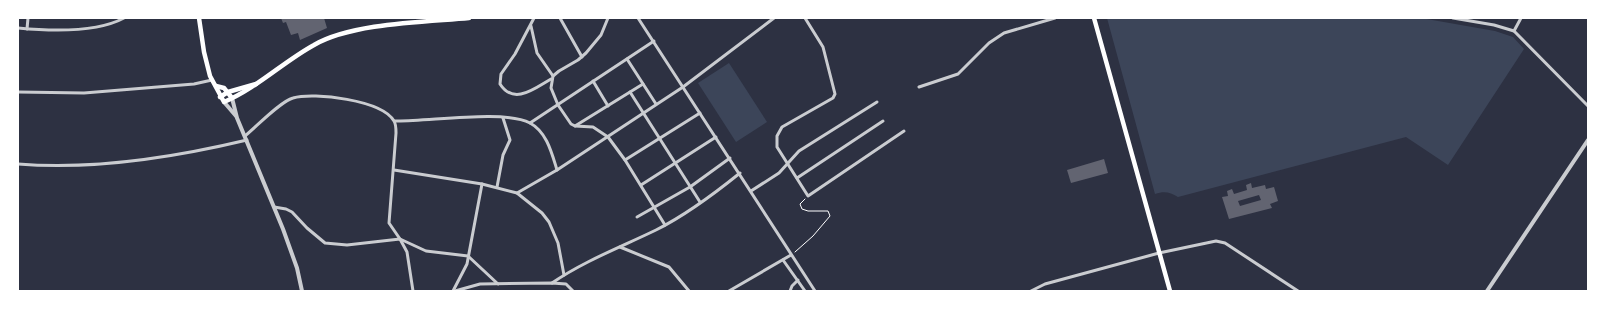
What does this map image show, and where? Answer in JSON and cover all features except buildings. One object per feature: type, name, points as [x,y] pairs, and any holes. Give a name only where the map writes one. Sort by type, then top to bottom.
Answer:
[{"type":"main road","points":[[200,18],[204,52],[212,80],[224,102],[251,88],[314,45],[339,34],[374,28],[469,18]]},
{"type":"main road","points":[[1094,18],[1170,291]]},
{"type":"main road","points":[[220,97],[228,92],[256,84]]},
{"type":"main road","points":[[216,86],[224,88],[232,98]]},
{"type":"street","points":[[26,29],[28,18]]},
{"type":"street","points":[[18,28],[65,30],[92,27],[124,18]]},
{"type":"street","points":[[534,18],[516,54],[501,74],[500,84],[511,94],[520,95],[552,78],[582,57],[602,35],[608,18]]},
{"type":"street","points":[[560,18],[582,57]]},
{"type":"street","points":[[638,18],[740,173],[815,291]]},
{"type":"street","points":[[517,193],[557,170],[683,86],[774,18]]},
{"type":"street","points":[[806,18],[823,47],[835,94],[833,98],[782,127],[778,131],[777,147],[788,162],[808,196],[904,131]]},
{"type":"street","points":[[919,87],[958,74],[989,43],[1004,33],[1055,18]]},
{"type":"street","points":[[1454,18],[1514,31],[1588,106]]},
{"type":"street","points":[[1514,31],[1521,18]]},
{"type":"street","points":[[531,26],[538,53],[552,78],[551,88],[558,105],[569,122],[575,126],[590,126],[608,137],[626,160],[665,224]]},
{"type":"street","points":[[530,123],[654,41]]},
{"type":"street","points":[[627,59],[656,104]]},
{"type":"street","points":[[18,92],[84,93],[194,84],[212,80]]},
{"type":"street","points":[[593,81],[608,106]]},
{"type":"street","points":[[575,126],[643,84]]},
{"type":"street","points":[[630,92],[674,164],[700,202]]},
{"type":"street","points":[[18,164],[55,166],[107,162],[216,147],[246,138],[286,101],[300,97],[333,97],[351,100],[383,112],[395,121],[487,117],[503,118],[530,123],[545,138],[557,170]]},
{"type":"street","points":[[232,98],[237,118],[292,254],[302,291]]},
{"type":"street","points":[[224,102],[237,118]]},
{"type":"street","points":[[751,191],[779,173],[799,151],[877,102]]},
{"type":"street","points":[[626,160],[700,113]]},
{"type":"street","points":[[497,187],[502,155],[510,140],[503,118]]},
{"type":"street","points":[[395,121],[394,170],[390,223],[407,252],[413,291]]},
{"type":"street","points":[[797,178],[883,121]]},
{"type":"street","points":[[641,185],[716,137]]},
{"type":"street","points":[[1487,291],[1588,140]]},
{"type":"street","points":[[637,217],[690,187],[730,158]]},
{"type":"street","points":[[394,170],[482,184],[517,193],[549,222],[558,243],[564,275]]},
{"type":"street","points":[[552,283],[564,275],[665,224],[700,202],[740,173]]},
{"type":"street","points":[[454,291],[464,271],[468,256],[482,184]]},
{"type":"street","points":[[274,207],[286,209],[292,212],[307,228],[325,243],[330,245],[400,239],[426,251],[468,256],[498,284]]},
{"type":"street","points":[[1031,291],[1045,284],[1209,241],[1220,242],[1293,290],[1298,291]]},
{"type":"street","points":[[620,247],[669,267],[688,291]]},
{"type":"street","points":[[729,291],[791,255]]},
{"type":"street","points":[[783,260],[805,291]]},
{"type":"street","points":[[790,291],[792,286],[798,280]]},
{"type":"street","points":[[454,291],[473,285],[552,283],[566,284],[573,291]]},
{"type":"path","points":[[791,255],[813,236],[830,216],[828,211],[808,211],[800,207],[801,202],[808,196]]},
{"type":"shaded area","points":[[1107,18],[1421,18],[1495,31],[1513,37],[1524,49],[1448,165],[1406,137],[1178,197],[1167,192],[1155,194]]},
{"type":"shaded area","points":[[729,63],[767,122],[736,142],[698,83]]}]
